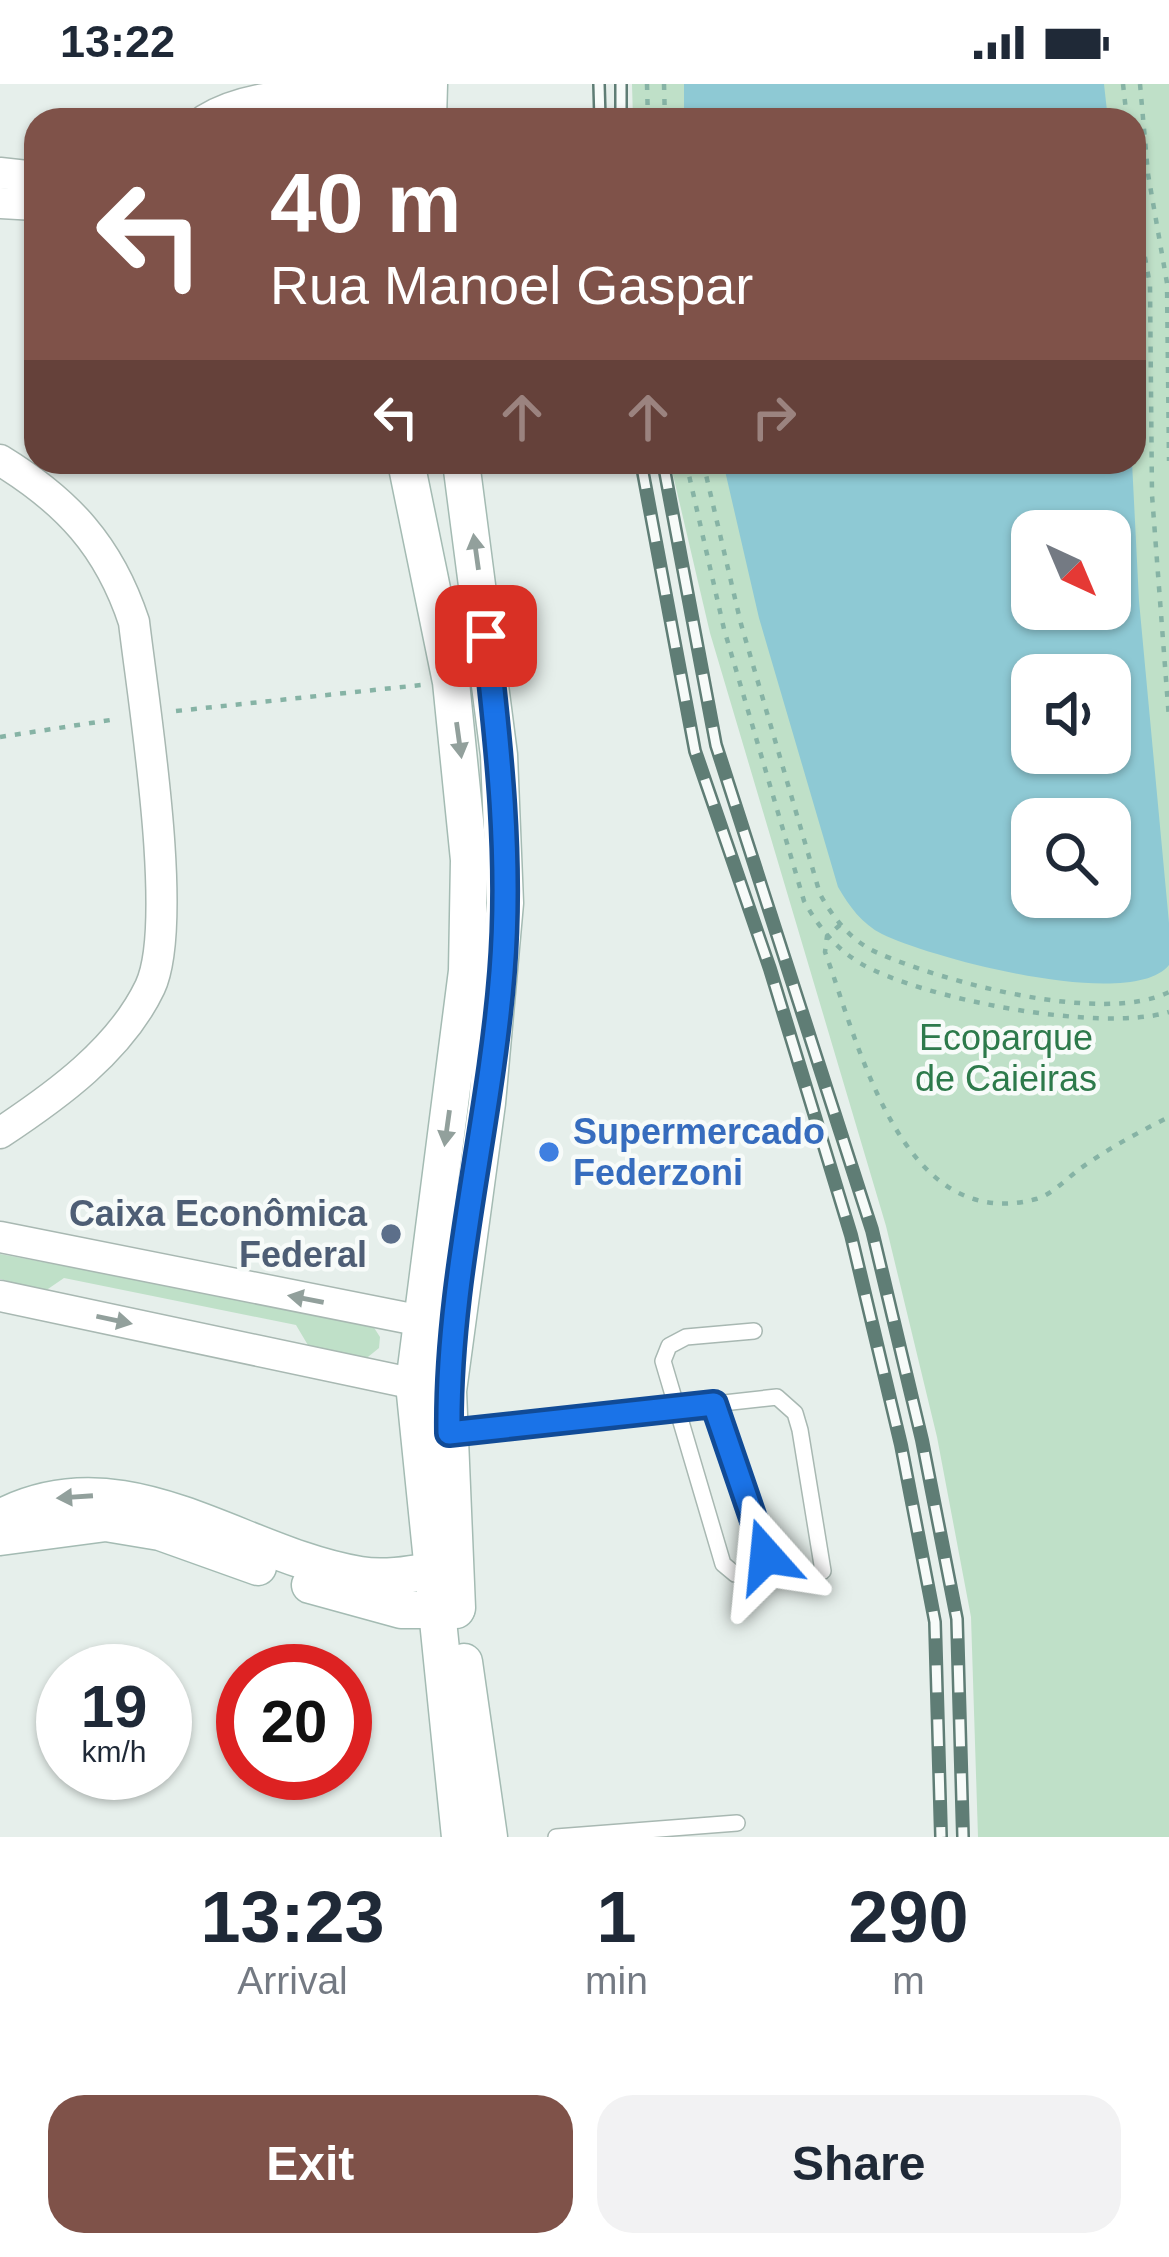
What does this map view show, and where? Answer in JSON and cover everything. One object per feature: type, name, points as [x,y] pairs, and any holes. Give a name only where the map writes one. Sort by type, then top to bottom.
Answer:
[{"type":"street","points":[[230,108],[270,90],[369,100],[428,99]]},
{"type":"street","points":[[0,460],[52,492],[92,534],[120,579],[134,622],[164,927],[152,984],[132,1018],[92,1063],[0,1133]]},
{"type":"street","points":[[408,474],[451,682],[469,860],[467,971],[431,1388],[460,1837]]},
{"type":"street","points":[[438,1324],[487,1103],[506,903],[500,755],[462,474]]},
{"type":"street","points":[[0,1237],[438,1324]]},
{"type":"street","points":[[0,1296],[431,1388]]},
{"type":"street","points":[[431,1388],[449,1433],[443,1569]]},
{"type":"street","points":[[0,1518],[45,1500],[116,1496],[163,1506],[356,1575],[443,1569]]},
{"type":"street","points":[[0,1537],[93,1524],[129,1526],[362,1602],[445,1611]]},
{"type":"street","points":[[445,1611],[489,1837]]},
{"type":"lane","points":[[714,1404],[766,1556],[756,1576],[735,1574],[724,1564],[663,1361],[669,1346],[686,1337],[754,1331]]},
{"type":"lane","points":[[449,1433],[777,1397],[795,1413],[823,1571]]},
{"type":"lane","points":[[556,1837],[737,1823]]},
{"type":"path","points":[[1146,148],[1167,283],[1169,461]]},
{"type":"path","points":[[1146,281],[1152,323],[1153,495],[1169,719]]},
{"type":"path","points":[[689,474],[713,586],[798,880],[827,937],[871,969],[1021,1012],[1090,1019],[1169,1012]]},
{"type":"path","points":[[706,474],[741,624],[820,894],[840,925],[878,953],[1024,995],[1121,1001],[1169,992]]},
{"type":"path","points":[[0,737],[145,715],[451,682]]},
{"type":"path","points":[[840,925],[827,937],[825,952],[890,1124],[913,1157],[944,1182],[1000,1201],[1040,1199],[1110,1149],[1169,1117]]},
{"type":"green space","name":"Ecoparque de Caieiras","points":[[632,84],[1169,84],[1169,1837],[978,1837],[971,1617],[937,1437],[886,1226],[710,633],[673,474],[1146,474],[1146,108],[633,108]]},
{"type":"green space","points":[[0,1254],[371,1323],[380,1337],[379,1348],[363,1361],[312,1352],[296,1325],[64,1278],[45,1291],[0,1279]]},
{"type":"water","points":[[684,84],[1104,84],[1107,108],[684,108]]},
{"type":"water","points":[[726,474],[1133,474],[1169,965],[1148,978],[1115,983],[1030,976],[907,944],[868,925],[838,887],[759,618]]},
{"type":"railway","points":[[599,84],[600,108]]},
{"type":"railway","points":[[621,84],[621,108]]},
{"type":"railway","points":[[643,474],[695,751],[770,969],[851,1235],[901,1445],[935,1622],[941,1837]]},
{"type":"railway","points":[[665,474],[716,745],[872,1230],[922,1440],[957,1619],[963,1837]]},
{"type":"place","name":"Supermercado Federzoni","points":[[549,1152]]},
{"type":"place","name":"Caixa Econômica Federal","points":[[391,1234]]},
{"type":"route","points":[[486,636],[500,755],[506,903],[487,1103],[454,1326],[449,1433],[714,1404],[766,1556]]}]
